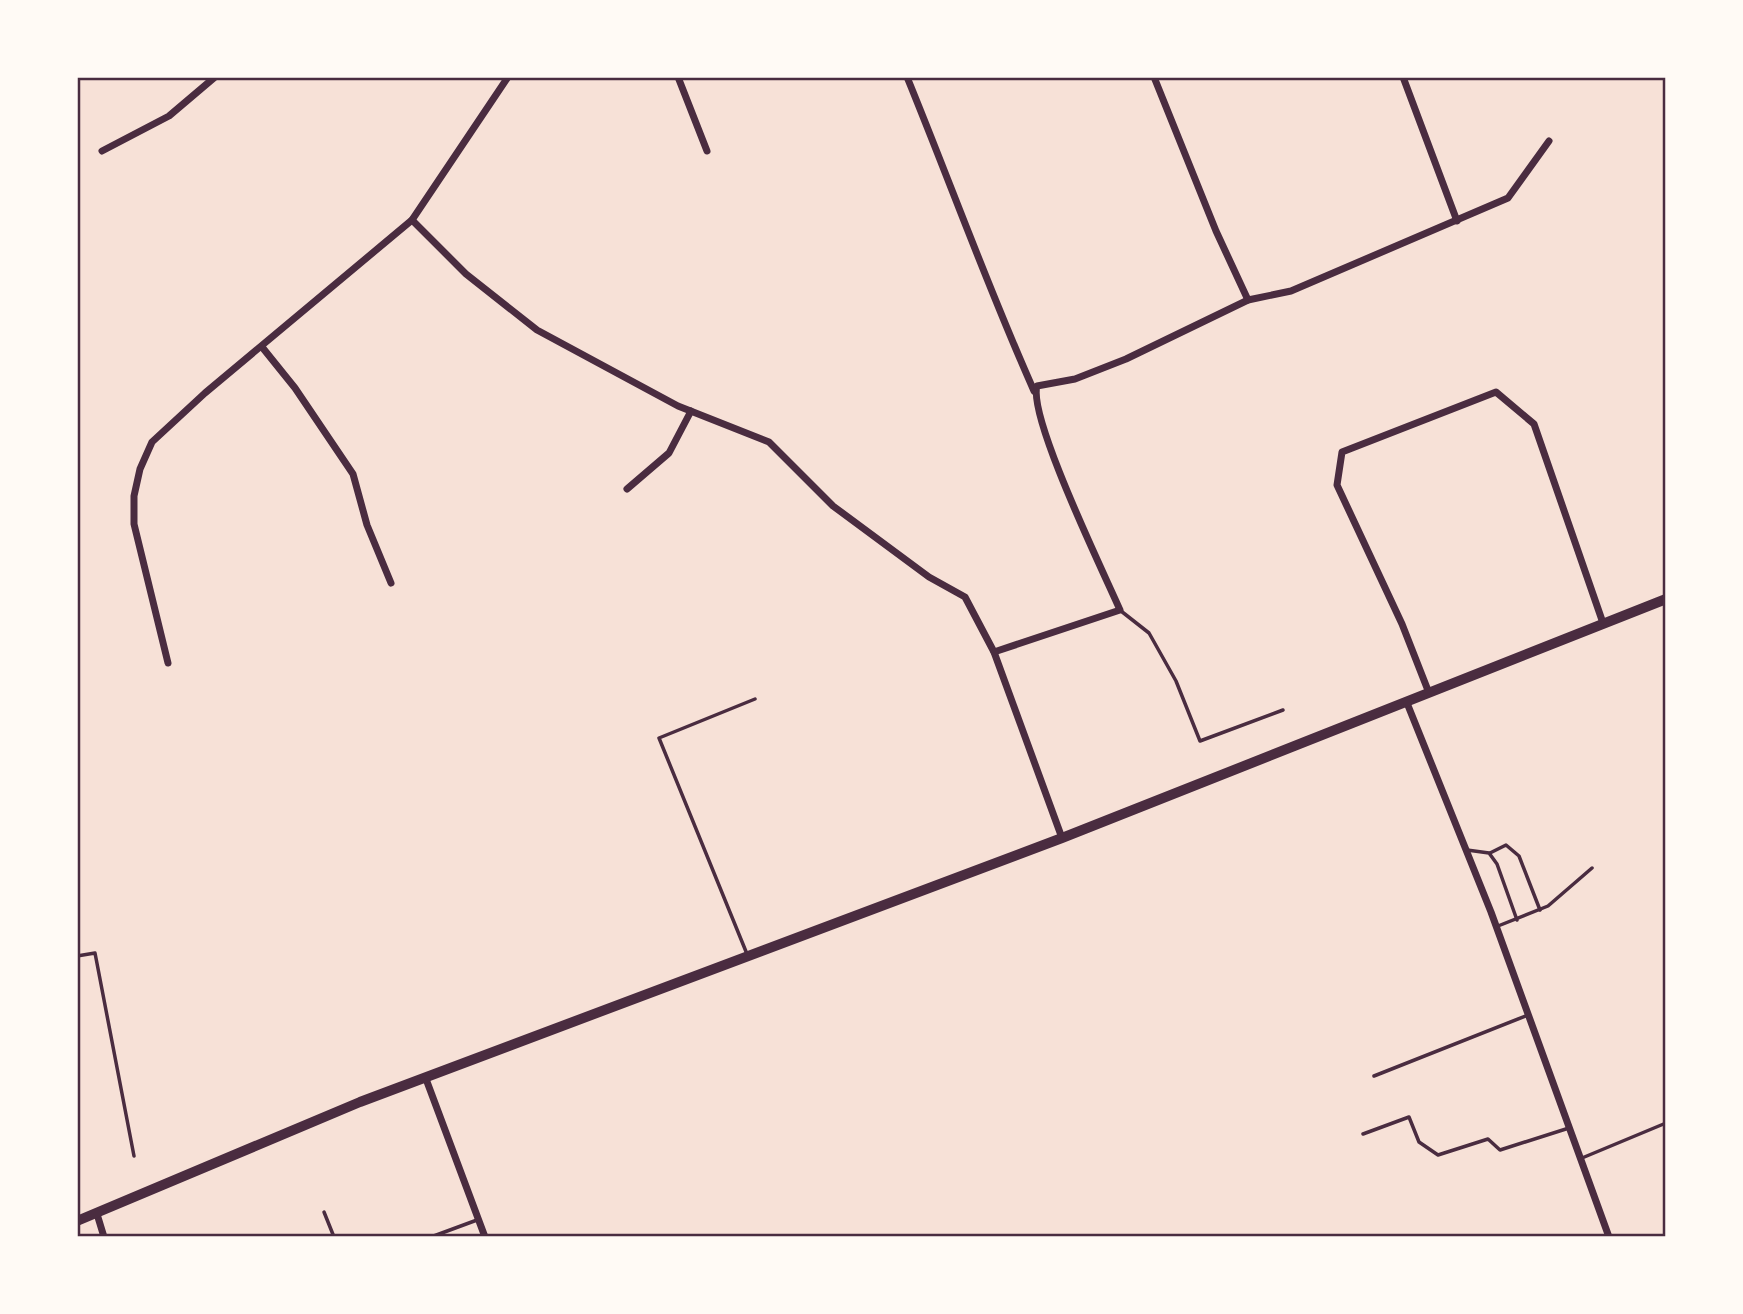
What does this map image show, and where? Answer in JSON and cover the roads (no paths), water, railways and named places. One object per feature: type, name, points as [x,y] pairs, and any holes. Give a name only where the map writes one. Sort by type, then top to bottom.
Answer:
[{"type":"main road","points":[[77,1221],[360,1102],[1062,838],[1666,599]]},
{"type":"street","points":[[102,151],[169,116],[215,77]]},
{"type":"street","points":[[168,663],[134,524],[134,496],[140,469],[152,442],[205,393],[412,220],[508,77]]},
{"type":"street","points":[[678,77],[707,151]]},
{"type":"street","points":[[907,77],[968,226],[997,309],[1035,392]]},
{"type":"street","points":[[1154,77],[1216,231],[1248,300]]},
{"type":"street","points":[[1403,77],[1457,221]]},
{"type":"street","points":[[994,653],[1120,610],[1060,471],[1035,401],[1037,386],[1075,379],[1126,359],[1248,300],[1291,291],[1508,198],[1549,141]]},
{"type":"street","points":[[412,220],[466,274],[537,331],[691,411],[769,442],[833,506],[929,577],[965,597],[994,653],[1062,838]]},
{"type":"street","points":[[262,347],[295,388],[353,474],[368,525],[391,583]]},
{"type":"street","points":[[1429,694],[1402,624],[1337,485],[1342,452],[1373,439],[1496,392],[1534,424],[1603,623]]},
{"type":"street","points":[[627,489],[668,453],[691,411]]},
{"type":"street","points":[[1407,703],[1496,927],[1609,1237]]},
{"type":"street","points":[[426,1079],[485,1237]]},
{"type":"street","points":[[97,1214],[104,1237]]},
{"type":"lane","points":[[1120,610],[1149,633],[1176,681],[1199,741],[1283,710]]},
{"type":"lane","points":[[748,956],[659,737],[755,699]]},
{"type":"lane","points":[[1466,850],[1489,853],[1506,845],[1519,856],[1541,910]]},
{"type":"lane","points":[[1489,853],[1497,864],[1517,920]]},
{"type":"lane","points":[[1496,927],[1541,910],[1592,867]]},
{"type":"lane","points":[[77,956],[95,953],[134,1156]]},
{"type":"lane","points":[[1374,1076],[1528,1015]]},
{"type":"lane","points":[[1363,1134],[1409,1117],[1419,1142],[1437,1155],[1488,1139],[1500,1150],[1569,1129]]},
{"type":"lane","points":[[1580,1159],[1666,1123]]},
{"type":"lane","points":[[324,1212],[334,1237]]},
{"type":"lane","points":[[431,1237],[479,1219]]}]
